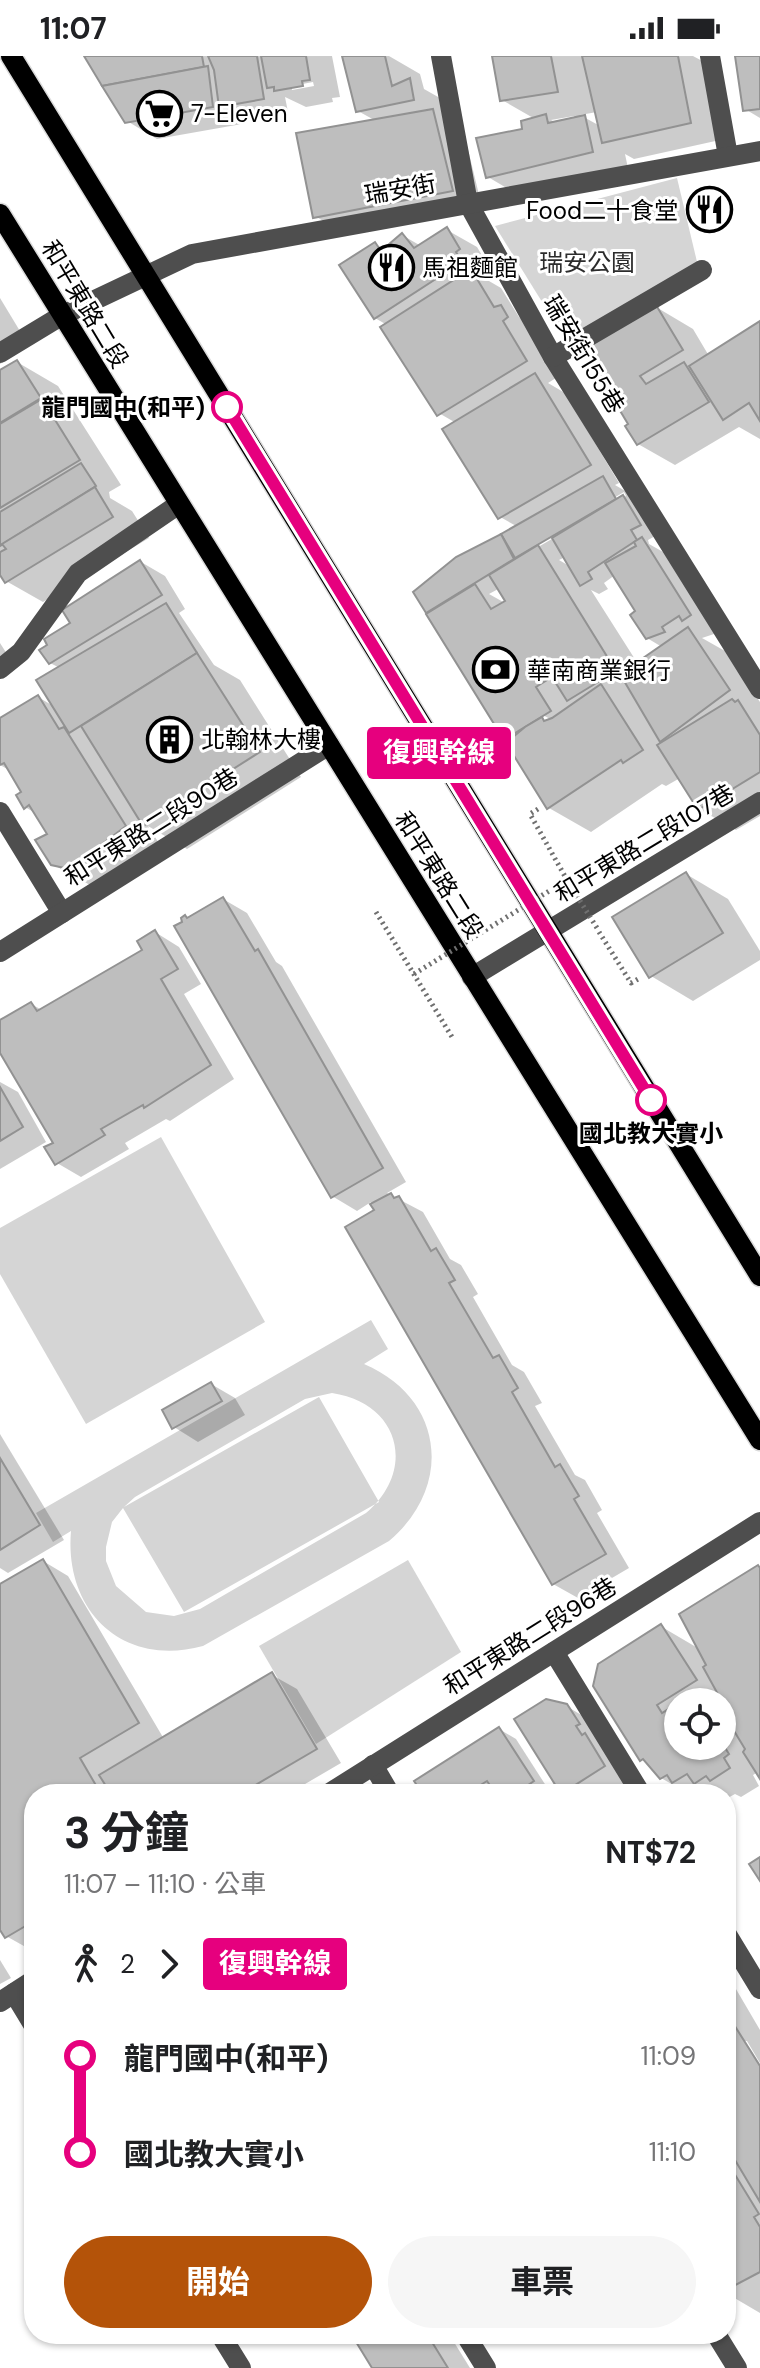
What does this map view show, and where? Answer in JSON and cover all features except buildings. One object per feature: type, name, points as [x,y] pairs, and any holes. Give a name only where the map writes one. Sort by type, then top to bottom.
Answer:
[{"type":"main road","points":[[11,56],[760,1276]]},
{"type":"main road","name":"和平東路二段","points":[[0,214],[760,1440]]},
{"type":"street","name":"瑞安街155巷","points":[[441,56],[468,203],[553,357],[760,689]]},
{"type":"street","points":[[710,56],[728,156]]},
{"type":"street","name":"瑞安街","points":[[0,353],[61,316],[192,254],[760,151]]},
{"type":"street","points":[[553,357],[702,270]]},
{"type":"street","points":[[0,669],[21,652],[78,573],[179,504]]},
{"type":"street","name":"和平東路二段90巷","points":[[0,952],[329,745]]},
{"type":"street","name":"和平東路二段107巷","points":[[472,977],[760,802]]},
{"type":"street","points":[[0,812],[62,913]]},
{"type":"street","name":"和平東路二段96巷","points":[[344,1784],[760,1522]]},
{"type":"street","points":[[554,1652],[635,1784]]},
{"type":"street","points":[[373,1765],[384,1784]]},
{"type":"street","points":[[736,1949],[760,1989]]},
{"type":"street","points":[[24,1986],[7,1997],[24,2015]]},
{"type":"street","points":[[226,2344],[241,2368]]},
{"type":"street","points":[[471,2344],[486,2368]]},
{"type":"street","points":[[722,2344],[737,2368]]},
{"type":"path","points":[[538,809],[530,814],[567,880],[631,983],[640,978]]},
{"type":"path","points":[[414,974],[567,880]]},
{"type":"path","points":[[376,912],[452,1037]]},
{"type":"green space","name":"瑞安公園","points":[[677,178],[698,266],[565,339],[495,226]]},
{"type":"green space","points":[[161,1137],[265,1322],[86,1424],[0,1274],[0,1228]]},
{"type":"green space","points":[[371,1320],[388,1349],[364,1364],[391,1379],[411,1398],[424,1420],[431,1445],[431,1470],[424,1495],[410,1519],[389,1541],[203,1646],[174,1651],[148,1649],[124,1640],[104,1627],[77,1586],[71,1560],[71,1531],[53,1542],[36,1513]],"holes":[[[332,1393],[355,1399],[373,1410],[386,1424],[394,1441],[396,1459],[392,1478],[378,1500],[319,1397],[124,1507],[135,1497],[305,1399]],[[373,1505],[366,1513],[200,1609],[174,1616],[146,1612],[116,1586],[106,1561],[112,1522],[123,1508],[184,1612]]]},
{"type":"green space","points":[[408,1560],[461,1652],[316,1744],[259,1646]]},
{"type":"bus line","name":"復興幹線","points":[[227,407],[651,1100]]},
{"type":"place","name":"7-Eleven","points":[[160,113]]},
{"type":"place","name":"Food二十食堂","points":[[709,210]]},
{"type":"place","name":"馬祖麵館","points":[[391,267]]},
{"type":"place","name":"龍門國中(和平)","points":[[227,407]]},
{"type":"place","name":"華南商業銀行","points":[[496,670]]},
{"type":"place","name":"北翰林大樓","points":[[170,739]]},
{"type":"place","name":"國北教大實小","points":[[651,1100]]}]
